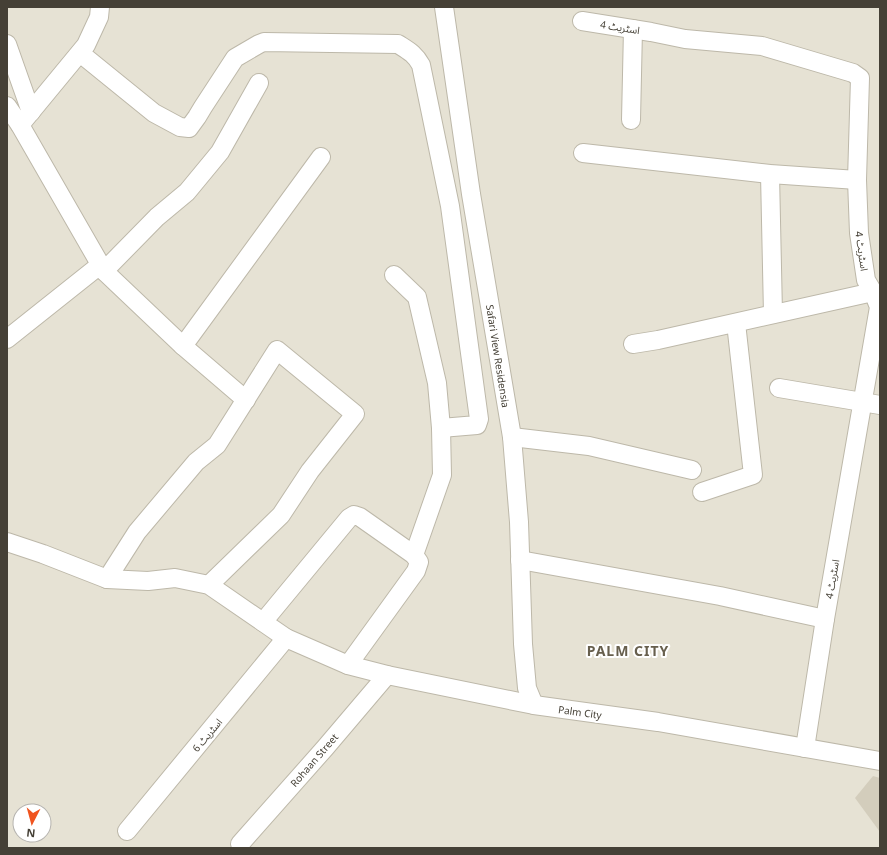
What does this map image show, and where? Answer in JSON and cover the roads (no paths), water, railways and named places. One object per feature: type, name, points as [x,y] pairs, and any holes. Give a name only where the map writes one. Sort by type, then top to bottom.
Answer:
[{"type":"street","points":[[26,118],[86,45],[99,17],[100,7]]},
{"type":"street","name":"Safari View Residensia","points":[[444,7],[471,194],[512,437],[519,522],[523,644],[527,688],[534,705]]},
{"type":"street","name":"اسٹریٹ 4","points":[[582,21],[685,39],[762,46],[853,73],[860,78],[857,180],[859,233],[866,280],[879,307],[825,619],[805,748]]},
{"type":"street","points":[[631,120],[633,29]]},
{"type":"street","points":[[80,53],[154,113],[180,127],[189,128],[235,58],[264,42],[398,44],[411,51],[421,65],[450,206],[479,419],[477,425],[441,428]]},
{"type":"street","points":[[7,44],[26,118],[102,268],[183,346],[246,400]]},
{"type":"street","points":[[7,339],[102,268],[157,217],[187,192],[220,152],[259,83]]},
{"type":"street","points":[[7,106],[26,118]]},
{"type":"street","points":[[583,153],[770,174],[857,180]]},
{"type":"street","points":[[183,346],[321,157]]},
{"type":"street","points":[[770,174],[773,314]]},
{"type":"street","points":[[394,275],[417,297],[437,383],[441,428],[442,475],[414,555]]},
{"type":"street","points":[[633,344],[658,340],[873,292]]},
{"type":"street","points":[[702,492],[753,475],[736,323]]},
{"type":"street","points":[[7,542],[43,554],[107,579],[148,581],[175,578],[209,585],[281,514],[310,471],[355,414],[277,350],[217,445],[196,462],[137,532],[107,579]]},
{"type":"street","points":[[779,388],[880,405]]},
{"type":"street","points":[[512,437],[589,446],[692,470]]},
{"type":"street","points":[[263,622],[349,518],[354,515],[360,517],[414,555],[419,562],[416,572],[348,665]]},
{"type":"street","points":[[520,560],[720,596],[825,619]]},
{"type":"street","name":"Palm City","points":[[209,585],[286,638],[348,665],[387,675],[534,705],[658,722],[880,761]]},
{"type":"street","name":"اسٹریٹ 6","points":[[127,831],[286,638]]},
{"type":"street","name":"Rohaan Street","points":[[240,844],[387,675]]},
{"type":"district","name":"PALM CITY","points":[[628,651]]}]
